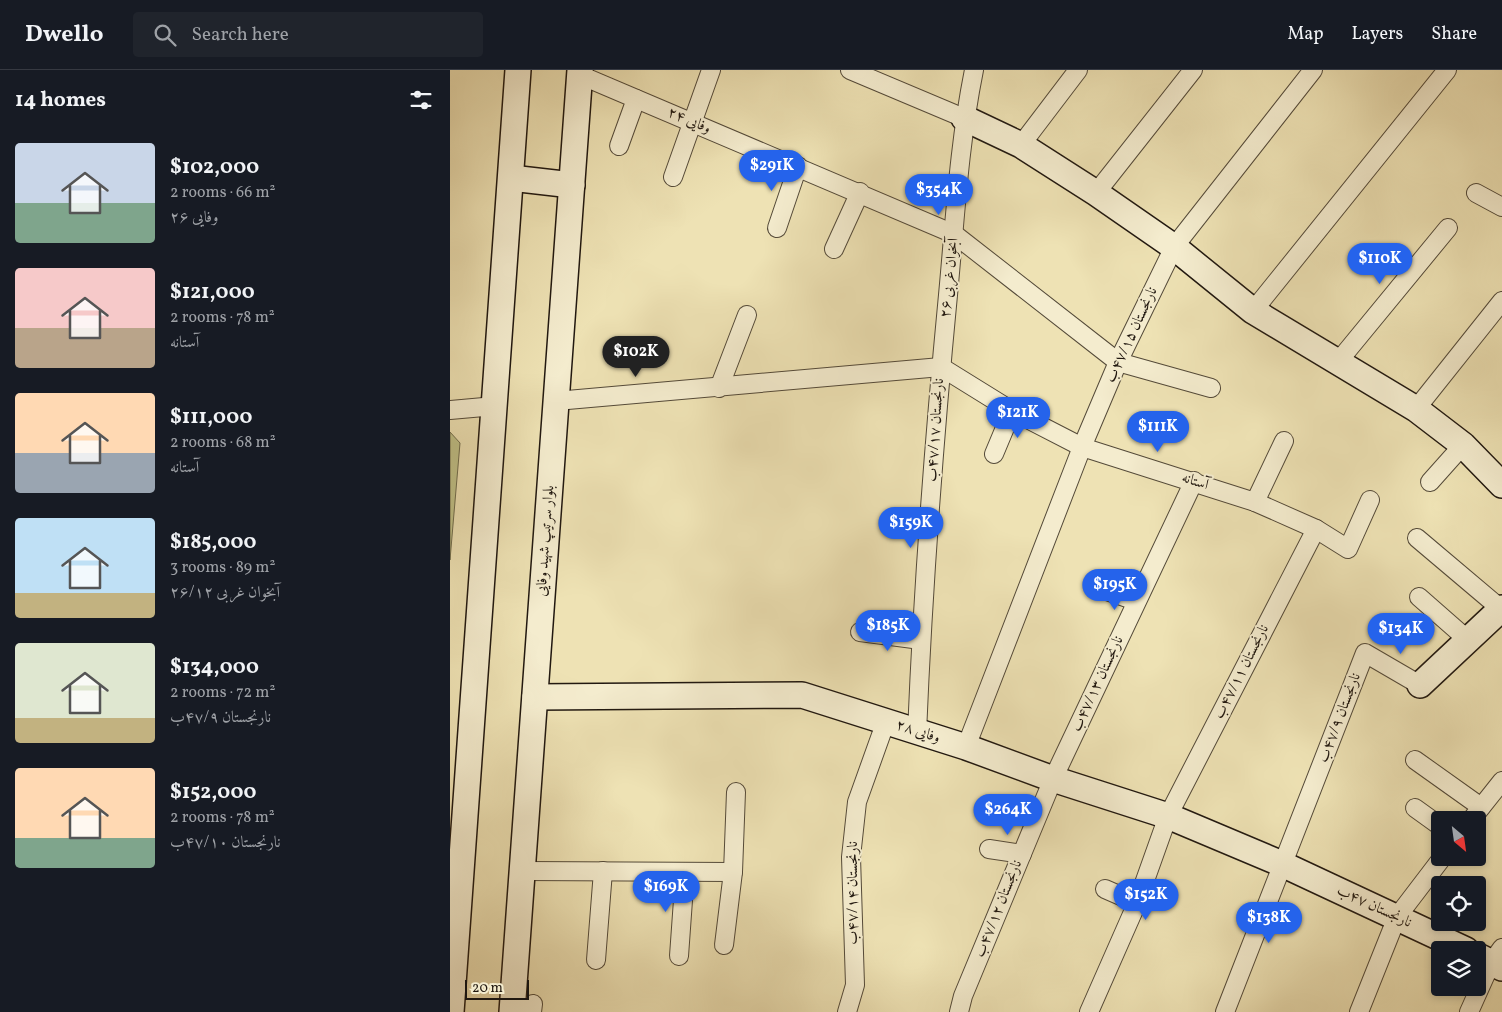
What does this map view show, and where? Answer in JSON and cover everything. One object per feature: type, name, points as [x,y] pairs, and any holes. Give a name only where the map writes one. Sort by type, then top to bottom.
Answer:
[{"type":"main road","points":[[451,1012],[452,970],[518,70]]},
{"type":"main road","name":"بلوار سرتیپ شهید وفایی","points":[[526,1009],[522,871],[580,72]]},
{"type":"main road","points":[[964,118],[1021,145],[1096,193],[1174,247],[1253,310],[1337,363],[1416,409],[1463,445],[1502,485]]},
{"type":"main road","points":[[511,178],[572,185]]},
{"type":"main road","name":"نارنجستان ۴۷/۹ب","points":[[1420,685],[1468,640],[1499,616]]},
{"type":"main road","name":"وفایی ۲۸","points":[[535,697],[802,695],[966,747],[1053,779],[1168,816],[1282,864]]},
{"type":"main road","name":"نارنجستان ۴۷ب","points":[[1282,864],[1447,941]]},
{"type":"street","points":[[673,177],[711,70]]},
{"type":"street","points":[[850,70],[880,76],[964,118]]},
{"type":"street","name":"آبخوان غربی ۲۶","points":[[941,367],[964,118],[974,70]]},
{"type":"street","points":[[1021,145],[1078,70]]},
{"type":"street","points":[[1096,193],[1193,70]]},
{"type":"street","name":"نارنجستان ۴۷/۱۵ب","points":[[966,747],[1082,447],[1118,362],[1174,247],[1313,70]]},
{"type":"street","points":[[1253,310],[1447,70]]},
{"type":"street","name":"وفایی ۲۴","points":[[580,72],[636,99],[860,192],[954,234],[1118,362]]},
{"type":"street","points":[[620,146],[636,99]]},
{"type":"street","points":[[777,228],[798,166]]},
{"type":"street","points":[[834,250],[860,192]]},
{"type":"street","points":[[1476,193],[1502,207]]},
{"type":"street","points":[[1337,363],[1448,228]]},
{"type":"street","points":[[1416,409],[1502,301]]},
{"type":"street","points":[[719,388],[747,315]]},
{"type":"street","points":[[1118,362],[1211,388]]},
{"type":"street","points":[[556,401],[941,367]]},
{"type":"street","name":"آستانه","points":[[941,367],[1012,411],[1082,447],[1194,481],[1255,502],[1316,529],[1348,549],[1370,500]]},
{"type":"street","name":"نارنجستان ۴۷/۱۷ب","points":[[917,732],[921,640],[941,367]]},
{"type":"street","points":[[450,410],[494,406]]},
{"type":"street","points":[[994,454],[1012,411]]},
{"type":"street","points":[[1255,502],[1284,441]]},
{"type":"street","points":[[1430,482],[1463,445]]},
{"type":"street","name":"نارنجستان ۴۷/۱۳ب","points":[[1053,779],[1194,481]]},
{"type":"street","name":"نارنجستان ۴۷/۱۱ب","points":[[1089,1012],[1137,903],[1168,816],[1316,529]]},
{"type":"street","points":[[1416,538],[1499,616]]},
{"type":"street","points":[[1104,590],[1136,601]]},
{"type":"street","points":[[1419,598],[1468,640]]},
{"type":"street","points":[[860,632],[921,640]]},
{"type":"street","name":"نارنجستان ۴۷/۹ب","points":[[1282,864],[1365,653],[1420,685]]},
{"type":"street","name":"نارنجستان ۴۷/۱۴ب","points":[[843,1011],[855,985],[851,856],[857,802],[886,721]]},
{"type":"street","points":[[1415,760],[1473,811]]},
{"type":"street","name":"نارنجستان ۴۷/۱۲ب","points":[[959,1012],[963,996],[1053,779]]},
{"type":"street","points":[[1478,811],[1502,781]]},
{"type":"street","points":[[724,945],[733,872],[736,792]]},
{"type":"street","points":[[1415,808],[1431,820]]},
{"type":"street","points":[[989,849],[1022,854]]},
{"type":"street","points":[[1225,1012],[1282,864]]},
{"type":"street","points":[[1359,1012],[1396,917],[1436,866]]},
{"type":"street","points":[[522,871],[733,872]]},
{"type":"street","points":[[596,960],[603,871]]},
{"type":"street","points":[[680,956],[684,872]]},
{"type":"street","points":[[1105,889],[1137,903]]},
{"type":"street","points":[[1469,1012],[1493,959]]},
{"type":"green space","points":[[450,432],[460,443],[450,560]]}]
